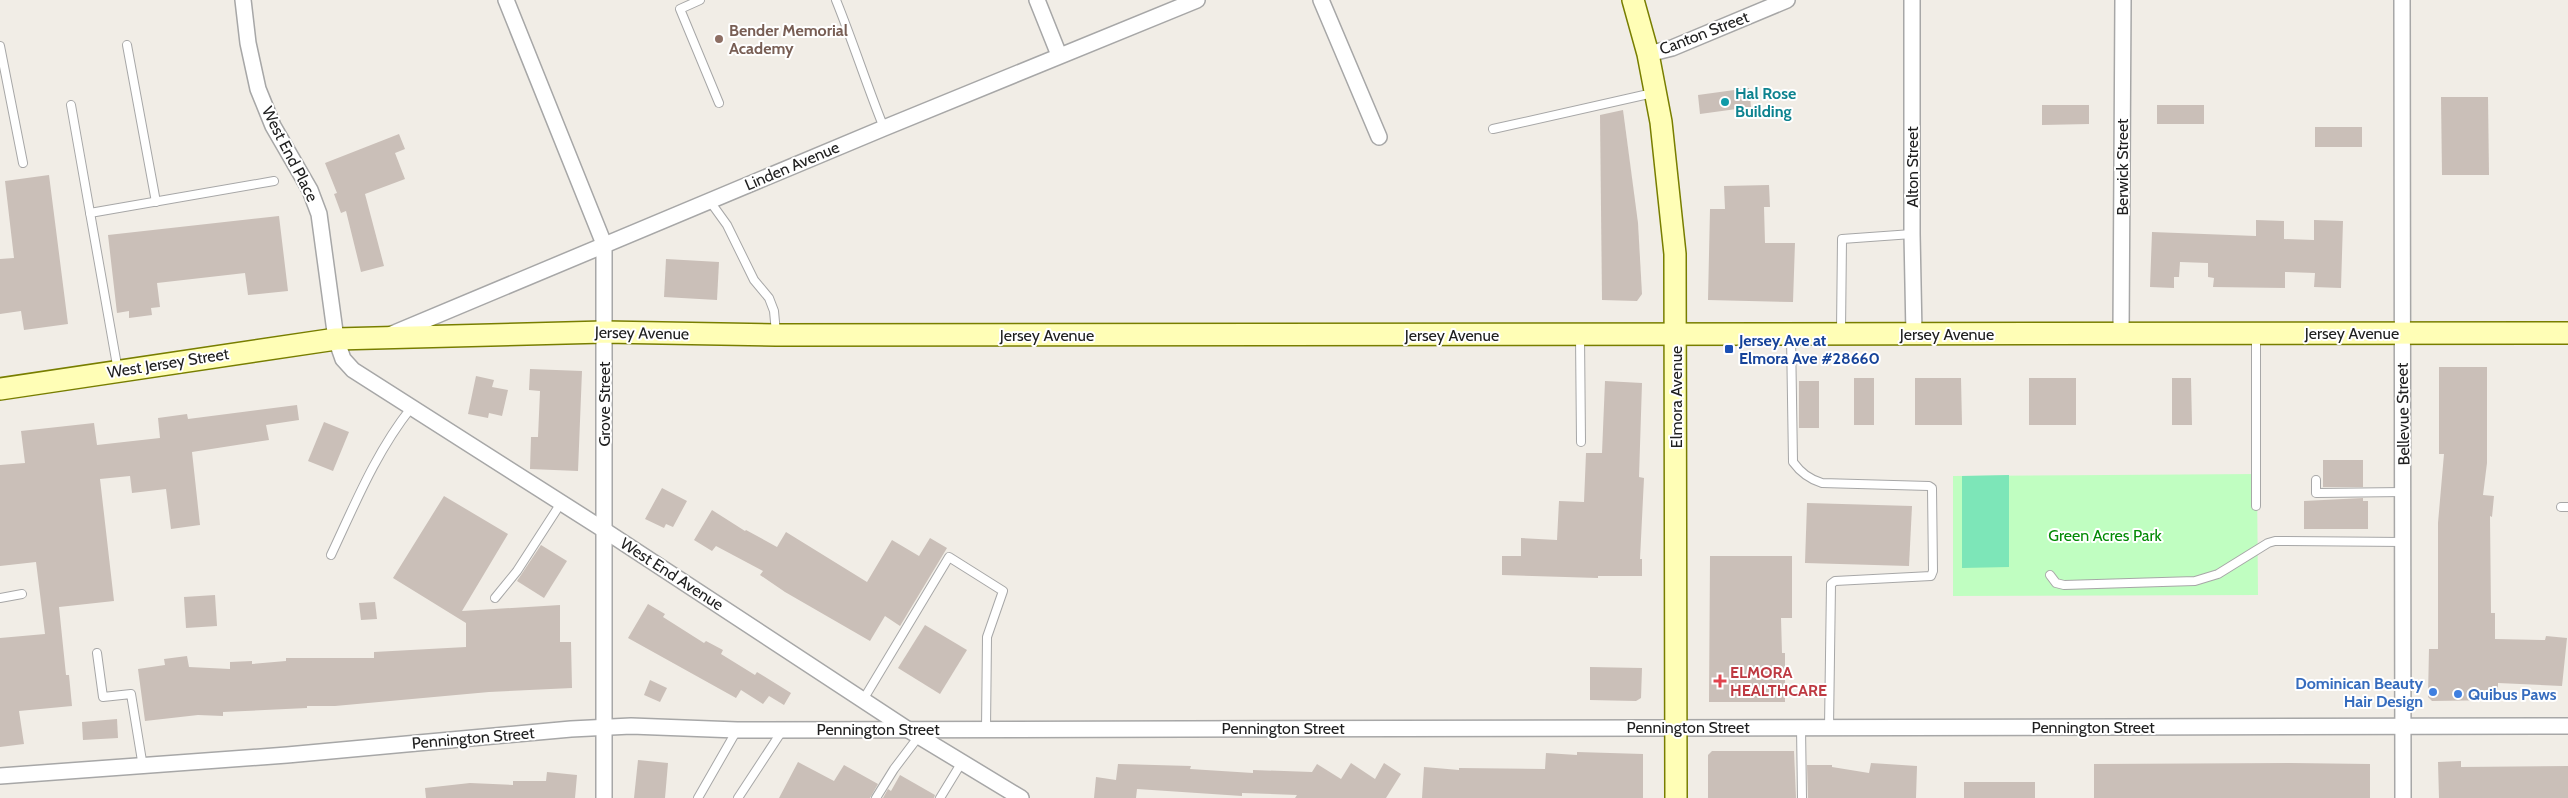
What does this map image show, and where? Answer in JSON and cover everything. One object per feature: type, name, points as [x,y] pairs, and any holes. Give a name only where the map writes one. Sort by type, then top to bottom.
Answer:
[{"type":"street","name":"West End Place","points":[[243,0],[248,43],[258,89],[273,126],[310,190],[319,214],[336,339]]},
{"type":"street","name":"Grove Street","points":[[506,0],[604,244],[604,798]]},
{"type":"street","points":[[1036,0],[1059,55]]},
{"type":"street","name":"Linden Avenue","points":[[388,336],[709,200],[1197,0]]},
{"type":"street","points":[[1322,0],[1379,138]]},
{"type":"street","name":"Elmora Avenue","points":[[1633,0],[1648,54],[1661,122],[1675,254],[1676,798]]},
{"type":"street","name":"Canton Street","points":[[1648,54],[1672,48],[1787,0]]},
{"type":"street","name":"Alton Street","points":[[1912,0],[1914,334]]},
{"type":"street","name":"Berwick Street","points":[[2121,334],[2122,0]]},
{"type":"street","name":"Bellevue Street","points":[[2402,0],[2404,492],[2402,798]]},
{"type":"street","name":"Jersey Avenue","points":[[336,339],[388,336],[604,332],[776,335],[2568,333]]},
{"type":"street","name":"West Jersey Street","points":[[0,389],[336,339]]},
{"type":"street","name":"West End Avenue","points":[[336,339],[343,359],[353,370],[604,530],[863,700],[1021,798]]},
{"type":"street","name":"Pennington Street","points":[[0,776],[143,767],[571,729],[632,726],[737,730],[913,732],[986,728],[2568,726]]},
{"type":"lane","points":[[700,0],[680,9],[719,103]]},
{"type":"lane","points":[[836,0],[858,54],[867,86],[884,128]]},
{"type":"lane","points":[[126,45],[156,202]]},
{"type":"lane","points":[[0,46],[23,163]]},
{"type":"lane","points":[[1493,129],[1655,93]]},
{"type":"lane","points":[[71,105],[118,371]]},
{"type":"lane","points":[[90,214],[274,181]]},
{"type":"lane","points":[[709,200],[727,225],[754,280],[769,298],[774,311],[776,335]]},
{"type":"lane","points":[[1841,334],[1842,238],[1912,234]]},
{"type":"lane","points":[[2256,333],[2256,506]]},
{"type":"lane","points":[[1580,334],[1581,442]]},
{"type":"lane","points":[[1791,334],[1793,462],[1798,470],[1810,479],[1822,484],[1929,486],[1932,488],[1933,571],[1931,576],[1835,581],[1831,584],[1830,727]]},
{"type":"lane","points":[[331,555],[365,481],[400,422],[411,408]]},
{"type":"lane","points":[[2316,480],[2316,493],[2404,492]]},
{"type":"lane","points":[[495,598],[517,570],[562,503]]},
{"type":"lane","points":[[2050,575],[2056,583],[2064,585],[2195,581],[2218,574],[2268,543],[2275,541],[2404,542]]},
{"type":"lane","points":[[863,700],[949,557],[1003,591],[987,637],[986,728]]},
{"type":"lane","points":[[0,598],[22,594]]},
{"type":"lane","points":[[97,653],[103,697],[131,694],[143,767]]},
{"type":"lane","points":[[1801,727],[1802,798]]},
{"type":"lane","points":[[698,798],[737,730]]},
{"type":"lane","points":[[738,798],[783,730]]},
{"type":"lane","points":[[876,798],[913,732]]},
{"type":"lane","points":[[940,798],[962,762]]},
{"type":"green space","name":"Green Acres Park","points":[[2257,474],[2258,595],[1953,596],[1953,476]]},
{"type":"green space","points":[[2009,475],[2009,567],[1962,568],[1962,476]]},
{"type":"building","name":"Hal Rose Building","points":[[1749,88],[1751,107],[1700,114],[1698,95]]},
{"type":"building","points":[[2441,97],[2488,97],[2489,175],[2442,175]]},
{"type":"building","points":[[2042,105],[2089,105],[2089,124],[2042,125]]},
{"type":"building","points":[[2157,105],[2204,105],[2204,124],[2157,124]]},
{"type":"building","points":[[1623,110],[1638,223],[1642,294],[1637,301],[1602,300],[1600,115]]},
{"type":"building","points":[[2315,127],[2362,127],[2362,147],[2315,147]]},
{"type":"building","points":[[399,134],[405,149],[395,153],[405,179],[365,194],[384,266],[361,272],[346,211],[341,213],[334,194],[337,193],[325,163]]},
{"type":"building","points":[[49,175],[68,324],[24,330],[21,311],[0,314],[0,259],[14,258],[5,181]]},
{"type":"building","points":[[1769,185],[1770,207],[1764,207],[1765,243],[1795,243],[1793,302],[1708,300],[1710,209],[1725,209],[1724,186]]},
{"type":"building","points":[[279,216],[288,291],[248,295],[245,273],[157,283],[160,307],[151,308],[152,315],[129,318],[129,311],[117,313],[108,235]]},
{"type":"building","points":[[2256,220],[2284,221],[2284,239],[2314,240],[2314,220],[2343,221],[2341,288],[2314,287],[2315,273],[2285,272],[2285,288],[2213,287],[2214,278],[2208,277],[2208,263],[2180,262],[2179,277],[2174,277],[2174,288],[2150,287],[2152,232],[2256,236]]},
{"type":"building","points":[[666,259],[719,262],[717,300],[664,297]]},
{"type":"building","points":[[2439,367],[2487,367],[2487,463],[2483,495],[2494,496],[2492,517],[2490,516],[2491,613],[2495,613],[2495,639],[2545,640],[2546,636],[2567,638],[2562,686],[2498,683],[2498,700],[2432,701],[2428,697],[2429,649],[2438,649],[2438,523],[2444,454],[2439,454]]},
{"type":"building","points":[[530,369],[582,371],[578,471],[530,469],[531,437],[538,437],[540,391],[529,390]]},
{"type":"building","points":[[476,376],[494,380],[492,387],[508,390],[502,416],[489,413],[488,418],[468,414]]},
{"type":"building","points":[[1854,378],[1874,378],[1874,425],[1854,425]]},
{"type":"building","points":[[1915,378],[1961,378],[1962,425],[1915,425]]},
{"type":"building","points":[[2029,378],[2076,378],[2076,425],[2029,425]]},
{"type":"building","points":[[2172,378],[2191,378],[2192,425],[2172,425]]},
{"type":"building","points":[[1605,381],[1642,383],[1639,477],[1644,478],[1640,559],[1642,559],[1642,576],[1598,576],[1598,578],[1502,575],[1502,556],[1521,556],[1521,538],[1557,540],[1559,501],[1584,502],[1586,453],[1602,453]]},
{"type":"building","points":[[1799,381],[1819,381],[1819,428],[1799,428]]},
{"type":"building","points":[[297,405],[299,420],[266,425],[269,440],[192,452],[200,525],[171,529],[166,489],[132,493],[130,476],[100,479],[114,601],[59,607],[66,675],[69,675],[72,706],[19,711],[24,744],[0,747],[0,638],[45,634],[36,562],[0,566],[0,465],[25,463],[21,431],[94,423],[97,445],[160,438],[158,418],[187,414],[188,419]]},
{"type":"building","points":[[324,422],[349,432],[333,471],[308,461]]},
{"type":"building","points":[[2323,460],[2363,460],[2363,487],[2323,487]]},
{"type":"building","points":[[662,488],[687,501],[673,527],[666,524],[664,528],[645,519]]},
{"type":"building","points":[[444,496],[508,534],[462,611],[560,605],[560,642],[571,642],[572,688],[489,692],[335,706],[307,706],[307,708],[223,712],[223,716],[198,715],[145,721],[138,669],[165,665],[164,659],[187,656],[189,667],[230,669],[230,662],[252,661],[252,664],[286,661],[286,658],[374,658],[374,652],[466,647],[466,623],[393,578]]},
{"type":"building","points":[[2363,498],[2363,501],[2368,501],[2368,529],[2304,529],[2304,501]]},
{"type":"building","points":[[1807,503],[1912,506],[1909,566],[1805,563]]},
{"type":"building","points":[[712,510],[745,531],[777,547],[786,532],[867,582],[892,540],[919,556],[930,538],[947,548],[900,626],[885,616],[870,641],[785,592],[760,575],[763,571],[716,546],[712,551],[694,540]]},
{"type":"building","points":[[541,545],[567,561],[544,598],[517,581]]},
{"type":"building","points":[[1710,556],[1792,556],[1792,618],[1781,618],[1782,653],[1785,653],[1785,702],[1709,702]]},
{"type":"building","points":[[215,595],[217,626],[186,628],[184,597]]},
{"type":"building","points":[[375,602],[377,619],[361,620],[359,603]]},
{"type":"building","points":[[648,604],[665,614],[663,617],[704,643],[706,641],[723,650],[721,654],[755,675],[757,672],[791,693],[784,705],[769,696],[763,704],[741,690],[736,698],[628,638]]},
{"type":"building","points":[[925,625],[967,650],[940,694],[898,668]]},
{"type":"building","points":[[1590,667],[1642,668],[1641,698],[1636,701],[1590,700]]},
{"type":"building","points":[[650,680],[667,688],[660,702],[644,695]]},
{"type":"building","points":[[117,719],[118,738],[83,740],[82,722]]},
{"type":"building","points":[[1712,751],[1794,751],[1796,798],[1708,798],[1708,755]]},
{"type":"building","points":[[1577,752],[1643,754],[1643,798],[1422,798],[1424,767],[1459,770],[1459,768],[1545,769],[1546,753],[1577,755]]},
{"type":"building","points":[[638,760],[668,763],[665,798],[634,798]]},
{"type":"building","points":[[2461,761],[2461,767],[2568,766],[2568,798],[2439,798],[2438,762]]},
{"type":"building","points":[[798,762],[834,781],[844,765],[878,784],[870,798],[779,798]]},
{"type":"building","points":[[1351,763],[1375,779],[1384,763],[1401,774],[1386,798],[1295,798],[1297,795],[1242,793],[1242,796],[1137,789],[1136,798],[1094,798],[1096,777],[1116,780],[1118,764],[1191,766],[1190,769],[1253,773],[1253,770],[1312,772],[1317,764],[1341,779]]},
{"type":"building","points":[[1871,763],[1917,766],[1916,798],[1808,798],[1807,765],[1832,765],[1832,767],[1869,773]]},
{"type":"building","points":[[2094,764],[2370,764],[2370,798],[2094,798]]},
{"type":"building","points":[[547,772],[577,775],[575,798],[426,798],[425,788],[470,783],[513,785],[513,781],[546,781]]},
{"type":"building","points":[[900,775],[935,795],[934,798],[883,798],[888,789],[891,791]]},
{"type":"building","points":[[1964,782],[2035,782],[2035,798],[1964,798]]},
{"type":"place","name":"Bender Memorial Academy","points":[[719,39]]},
{"type":"place","name":"Hal Rose Building","points":[[1725,102]]},
{"type":"place","name":"Jersey Ave at Elmora Ave #28660","points":[[1729,349]]},
{"type":"place","name":"ELMORA HEALTHCARE","points":[[1720,681]]},
{"type":"place","name":"Dominican Beauty Hair Design","points":[[2433,692]]},
{"type":"place","name":"Quibus Paws","points":[[2458,694]]}]
